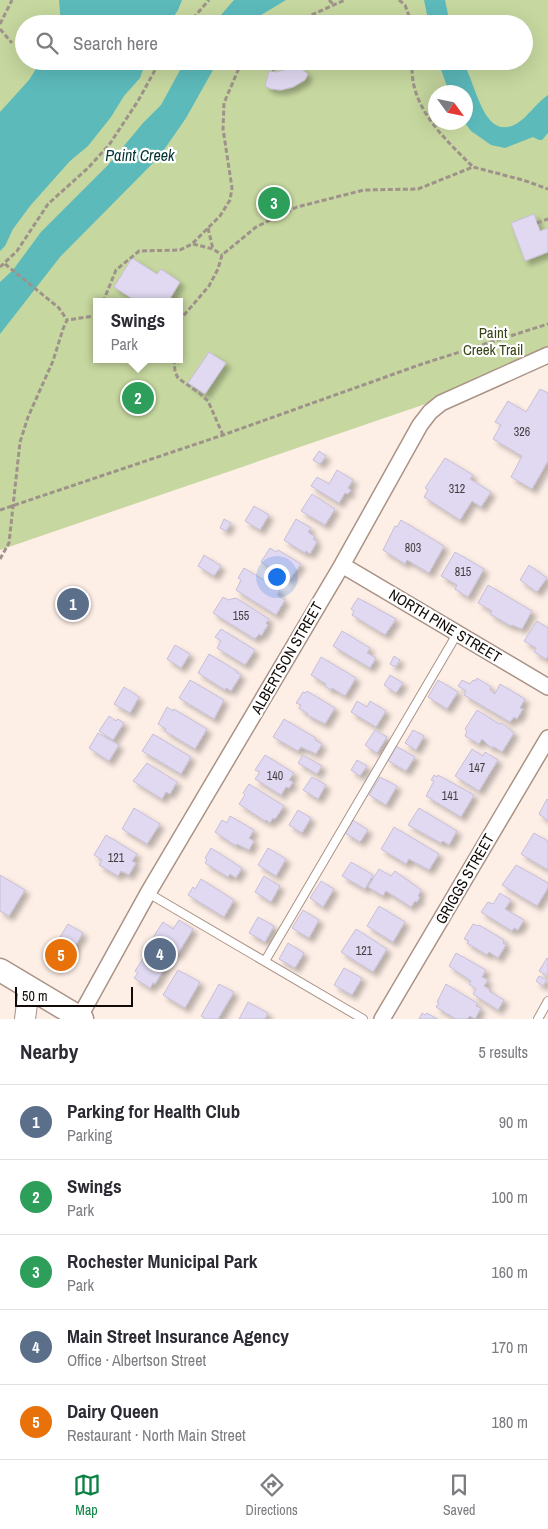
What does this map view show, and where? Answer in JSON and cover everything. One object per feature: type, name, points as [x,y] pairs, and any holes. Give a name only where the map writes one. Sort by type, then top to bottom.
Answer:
[{"type":"main road","points":[[0,970],[81,1018]]},
{"type":"main road","points":[[25,1019],[29,988]]},
{"type":"street","name":"ALBERTSON STREET","points":[[81,1018],[148,893],[342,565],[420,425],[430,412],[441,403],[548,354]]},
{"type":"street","name":"NORTH PINE STREET","points":[[342,565],[548,687]]},
{"type":"street","name":"GRIGGS STREET","points":[[382,1019],[548,738]]},
{"type":"lane","points":[[264,961],[458,634]]},
{"type":"lane","points":[[148,893],[363,1019]]},
{"type":"lane","points":[[538,1019],[548,1001]]},
{"type":"path","points":[[0,24],[12,0]]},
{"type":"path","points":[[196,15],[209,0]]},
{"type":"path","points":[[329,0],[334,5]]},
{"type":"path","points":[[311,15],[345,0]]},
{"type":"path","points":[[399,0],[405,5],[409,15]]},
{"type":"path","points":[[0,29],[12,43]]},
{"type":"path","points":[[0,267],[17,251],[48,204],[88,168],[109,145],[138,101],[155,70]]},
{"type":"path","points":[[104,298],[116,270],[139,251],[180,250],[192,244],[220,216],[230,200],[232,188],[223,129],[224,103],[238,70]]},
{"type":"path","points":[[412,70],[413,81],[422,108],[441,135],[473,167],[523,180],[548,189]]},
{"type":"path","points":[[183,316],[209,286],[218,270],[222,255],[256,228],[297,207],[364,190],[418,189],[473,167]]},
{"type":"path","points":[[537,223],[548,219]]},
{"type":"path","points":[[208,228],[213,249]]},
{"type":"path","points":[[192,244],[213,249],[222,255]]},
{"type":"path","points":[[5,264],[59,308],[67,320]]},
{"type":"path","points":[[67,320],[93,318]]},
{"type":"path","points":[[0,559],[9,543],[20,442],[28,417],[53,361],[62,329],[67,320]]},
{"type":"path","points":[[0,510],[222,435],[422,364],[548,324]]},
{"type":"path","points":[[174,363],[178,378],[208,401],[222,435]]},
{"type":"green space","name":"Paint Creek Trail","points":[[0,0],[548,0],[548,362],[0,550]]},
{"type":"water","points":[[59,0],[182,0],[175,15],[60,15]]},
{"type":"water","points":[[234,0],[286,0],[261,15],[221,15]]},
{"type":"water","points":[[424,0],[445,0],[448,15],[427,15]]},
{"type":"water","points":[[35,70],[143,70],[140,78],[124,96],[111,117],[88,146],[70,161],[30,206],[0,251],[0,112],[29,80]]},
{"type":"water","name":"Paint Creek","points":[[180,70],[213,70],[186,118],[159,157],[60,257],[0,334],[0,282],[13,270],[41,232],[108,165],[143,123],[161,105]]},
{"type":"water","points":[[441,70],[467,70],[473,85],[447,85]]},
{"type":"water","points":[[473,85],[486,116],[499,126],[507,127],[516,124],[548,95],[548,133],[542,140],[533,137],[505,148],[491,145],[471,131],[473,130]]},
{"type":"building","points":[[303,70],[308,74],[305,80],[293,87],[281,90],[265,86],[269,71]]},
{"type":"building","points":[[534,214],[540,231],[548,228],[548,252],[525,261],[511,223]]},
{"type":"building","points":[[132,258],[157,274],[161,269],[180,282],[170,298],[131,298],[114,287]]},
{"type":"building","points":[[209,352],[226,363],[205,394],[188,383]]},
{"type":"building","points":[[540,389],[548,393],[548,461],[532,489],[511,477],[522,456],[493,439],[501,425],[495,422],[508,401],[526,412]]},
{"type":"building","points":[[319,451],[326,456],[320,464],[313,460]]},
{"type":"building","points":[[445,458],[473,475],[470,479],[491,492],[481,507],[472,501],[460,520],[424,497],[428,490],[425,488]]},
{"type":"building","points":[[337,470],[353,480],[348,488],[351,490],[348,494],[345,493],[339,503],[311,486],[317,477],[329,484]]},
{"type":"building","points":[[312,494],[335,509],[325,525],[301,511]]},
{"type":"building","points":[[254,506],[269,515],[260,530],[245,521]]},
{"type":"building","points":[[224,519],[231,523],[226,531],[220,528]]},
{"type":"building","points":[[296,519],[311,528],[308,532],[315,537],[313,539],[317,542],[310,554],[284,540]]},
{"type":"building","points":[[401,520],[444,546],[429,573],[407,560],[405,564],[383,550],[395,526],[397,527]]},
{"type":"building","points":[[270,548],[276,552],[278,550],[301,564],[289,580],[261,562]]},
{"type":"building","points":[[455,552],[484,569],[468,597],[455,589],[457,585],[441,576]]},
{"type":"building","points":[[204,555],[221,566],[214,576],[198,566]]},
{"type":"building","points":[[529,565],[547,578],[537,592],[520,580]]},
{"type":"building","points":[[244,568],[280,590],[277,595],[285,600],[276,615],[236,590],[241,580],[238,578]]},
{"type":"building","points":[[488,585],[532,611],[522,629],[511,626],[490,614],[492,611],[478,603]]},
{"type":"building","points":[[223,597],[228,600],[236,598],[269,619],[266,623],[268,625],[261,636],[259,634],[255,639],[213,613]]},
{"type":"building","points":[[358,598],[396,619],[385,635],[352,615],[354,611],[351,609]]},
{"type":"building","points":[[537,621],[548,628],[548,657],[546,659],[534,652],[536,648],[524,641]]},
{"type":"building","points":[[221,629],[255,650],[245,665],[217,648],[221,641],[215,637]]},
{"type":"building","points":[[342,631],[370,648],[367,653],[376,658],[370,668],[333,646]]},
{"type":"building","points":[[175,645],[190,654],[181,668],[167,659]]},
{"type":"building","points":[[209,654],[241,675],[231,691],[226,688],[225,690],[198,673]]},
{"type":"building","points":[[394,656],[400,660],[395,667],[390,664]]},
{"type":"building","points":[[321,657],[356,678],[345,696],[332,688],[331,690],[325,686],[326,684],[311,675]]},
{"type":"building","points":[[390,675],[403,683],[396,693],[384,685]]},
{"type":"building","points":[[477,678],[491,687],[490,690],[495,694],[500,684],[525,699],[520,708],[523,709],[517,719],[514,717],[510,722],[464,695],[466,691],[458,686],[462,680],[470,684]]},
{"type":"building","points":[[190,680],[224,700],[214,719],[179,698]]},
{"type":"building","points":[[438,680],[458,692],[447,709],[428,697]]},
{"type":"building","points":[[124,687],[139,697],[130,713],[114,704]]},
{"type":"building","points":[[307,691],[335,708],[325,724],[307,715],[299,708],[301,705],[296,703],[303,692],[306,693]]},
{"type":"building","points":[[357,701],[367,707],[370,701],[386,711],[376,727],[351,712]]},
{"type":"building","points":[[167,707],[173,711],[174,709],[207,729],[195,749],[165,731],[166,729],[158,724]]},
{"type":"building","points":[[477,710],[499,724],[502,723],[514,733],[502,752],[494,747],[490,747],[482,739],[479,744],[465,736],[467,731],[465,729]]},
{"type":"building","points":[[109,716],[116,721],[118,719],[124,723],[113,740],[99,731]]},
{"type":"building","points":[[284,719],[316,738],[315,740],[322,744],[316,754],[301,747],[298,751],[273,737]]},
{"type":"building","points":[[375,730],[387,737],[377,753],[365,745]]},
{"type":"building","points":[[413,730],[424,736],[416,750],[405,743]]},
{"type":"building","points":[[98,733],[119,745],[109,761],[89,748]]},
{"type":"building","points":[[153,734],[191,757],[181,774],[142,751]]},
{"type":"building","points":[[396,746],[415,757],[406,771],[387,760]]},
{"type":"building","points":[[472,749],[483,756],[485,752],[498,760],[479,791],[455,776]]},
{"type":"building","points":[[265,755],[294,773],[289,780],[293,782],[289,788],[286,787],[281,795],[255,779],[260,772],[255,770]]},
{"type":"building","points":[[303,755],[322,766],[317,774],[298,763]]},
{"type":"building","points":[[357,760],[367,766],[360,776],[351,770]]},
{"type":"building","points":[[147,763],[177,782],[170,794],[166,792],[162,799],[133,781]]},
{"type":"building","points":[[434,775],[437,777],[438,775],[474,795],[461,817],[426,796],[434,781],[431,780]]},
{"type":"building","points":[[312,777],[326,785],[318,799],[303,790]]},
{"type":"building","points":[[380,777],[397,786],[386,805],[369,795]]},
{"type":"building","points":[[249,784],[284,806],[270,823],[239,804]]},
{"type":"building","points":[[548,800],[548,821],[539,814]]},
{"type":"building","points":[[134,808],[160,824],[147,844],[122,829]]},
{"type":"building","points":[[419,808],[457,831],[449,845],[443,841],[441,843],[408,825]]},
{"type":"building","points":[[298,810],[311,818],[302,833],[289,825]]},
{"type":"building","points":[[230,816],[254,830],[249,838],[254,841],[249,850],[237,844],[236,846],[215,832],[222,820],[227,823]]},
{"type":"building","points":[[353,820],[368,830],[360,842],[345,833]]},
{"type":"building","points":[[394,827],[439,854],[429,870],[409,859],[406,864],[381,849]]},
{"type":"building","points":[[534,833],[548,841],[548,870],[521,854]]},
{"type":"building","points":[[106,835],[137,854],[132,861],[136,863],[129,875],[121,871],[118,876],[99,865],[102,860],[94,855]]},
{"type":"building","points":[[211,848],[242,868],[236,878],[230,874],[228,877],[205,863],[207,860],[205,858]]},
{"type":"building","points":[[268,848],[286,859],[276,876],[258,865]]},
{"type":"building","points":[[351,862],[373,875],[365,889],[342,876]]},
{"type":"building","points":[[516,865],[548,883],[548,888],[537,906],[502,885]]},
{"type":"building","points":[[379,869],[391,876],[395,871],[421,890],[417,902],[415,901],[411,907],[386,891],[383,896],[368,887]]},
{"type":"building","points":[[0,875],[25,890],[9,916],[0,911]]},
{"type":"building","points":[[264,876],[280,886],[271,902],[255,892]]},
{"type":"building","points":[[201,879],[234,900],[224,917],[188,895],[193,887],[195,889]]},
{"type":"building","points":[[321,881],[334,889],[323,907],[310,898]]},
{"type":"building","points":[[500,893],[511,900],[505,909],[524,920],[518,930],[514,928],[512,931],[481,912],[488,902],[493,904]]},
{"type":"building","points":[[379,906],[405,922],[393,942],[367,926]]},
{"type":"building","points":[[303,910],[319,920],[309,938],[292,928]]},
{"type":"building","points":[[258,917],[274,926],[265,942],[249,933]]},
{"type":"building","points":[[179,920],[193,929],[177,955],[174,953],[155,984],[153,983],[150,988],[134,978],[138,973],[135,971],[152,945],[155,947],[157,943],[152,939],[163,922],[173,929]]},
{"type":"building","points":[[68,924],[83,933],[67,959],[52,950]]},
{"type":"building","points":[[473,924],[479,925],[504,940],[503,943],[506,945],[498,958],[489,952],[487,955],[467,943],[469,941],[464,939]]},
{"type":"building","points":[[356,929],[387,949],[373,972],[341,952]]},
{"type":"building","points":[[288,943],[304,953],[295,968],[279,959]]},
{"type":"building","points":[[456,953],[486,970],[482,977],[488,980],[484,986],[504,1000],[498,1010],[473,994],[476,989],[469,984],[471,981],[449,966]]},
{"type":"building","points":[[548,959],[548,976],[539,971]]},
{"type":"building","points":[[344,968],[362,978],[352,995],[334,985]]},
{"type":"building","points":[[178,970],[200,982],[185,1008],[163,995]]},
{"type":"building","points":[[539,976],[547,980],[543,986],[536,981]]},
{"type":"building","points":[[219,984],[234,992],[218,1019],[206,1019],[201,1016]]},
{"type":"building","points":[[446,984],[477,1003],[476,1006],[481,1008],[475,1019],[470,1016],[467,1019],[456,1019],[436,1007]]},
{"type":"building","points":[[248,1002],[268,1013],[265,1019],[239,1019]]},
{"type":"building","points":[[422,1013],[425,1015],[427,1013],[437,1019],[419,1019]]},
{"type":"place","name":"Rochester Municipal Park","points":[[274,203]]},
{"type":"place","name":"Swings","points":[[138,398]]},
{"type":"place","name":"Parking for Health Club","points":[[73,604]]},
{"type":"place","name":"Main Street Insurance Agency","points":[[160,954]]},
{"type":"place","name":"Dairy Queen","points":[[61,955]]}]
